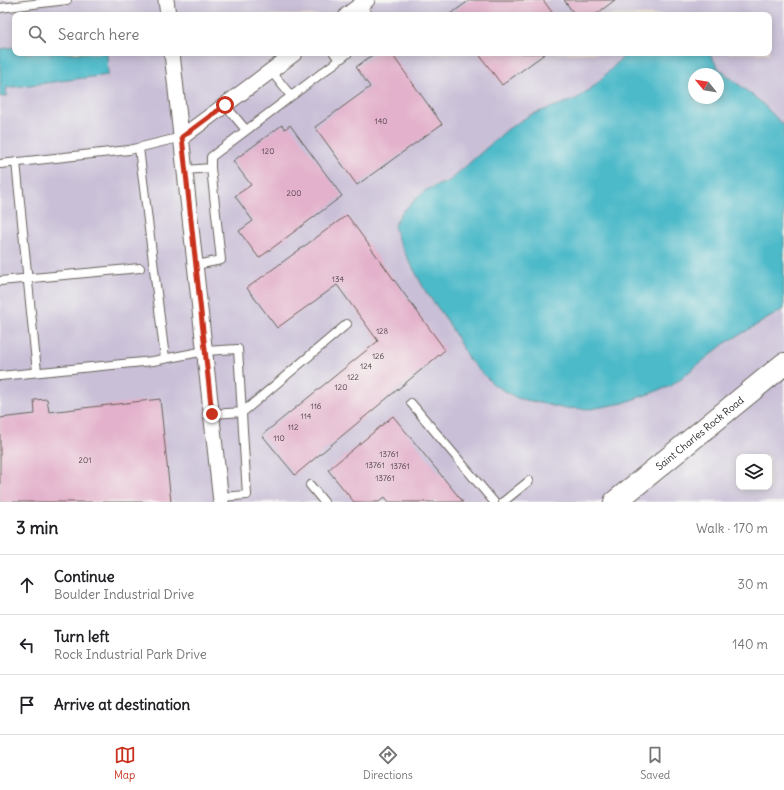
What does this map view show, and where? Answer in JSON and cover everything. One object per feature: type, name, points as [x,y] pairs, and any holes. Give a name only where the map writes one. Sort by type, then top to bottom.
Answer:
[{"type":"main road","name":"Saint Charles Rock Road","points":[[615,502],[784,364]]},
{"type":"street","points":[[166,0],[168,12]]},
{"type":"street","points":[[354,12],[365,7]]},
{"type":"street","points":[[172,56],[221,500]]},
{"type":"street","points":[[182,137],[291,56]]},
{"type":"lane","points":[[0,8],[67,0]]},
{"type":"lane","points":[[196,265],[222,260],[211,158],[291,96],[337,56]]},
{"type":"lane","points":[[271,71],[291,96]]},
{"type":"lane","points":[[225,105],[246,130]]},
{"type":"lane","points":[[0,164],[139,148],[182,137]]},
{"type":"lane","points":[[139,148],[164,358]]},
{"type":"lane","points":[[16,162],[37,372]]},
{"type":"lane","points":[[186,170],[211,168]]},
{"type":"lane","points":[[0,281],[140,268]]},
{"type":"lane","points":[[212,414],[243,412],[347,324]]},
{"type":"lane","points":[[0,376],[164,358],[205,351],[238,349],[247,495],[221,500]]},
{"type":"lane","points":[[411,403],[494,502]]},
{"type":"lane","points":[[503,502],[529,481]]},
{"type":"lane","points":[[310,485],[324,502]]},
{"type":"shaded area","points":[[0,0],[784,0],[784,502],[0,502]]},
{"type":"water","points":[[12,47],[12,56],[107,56],[108,75],[6,88],[7,96],[0,97],[0,49]]},
{"type":"water","points":[[624,56],[711,56],[718,68],[688,68],[688,104],[724,104],[724,73],[761,102],[784,126],[784,309],[724,344],[671,386],[623,403],[591,409],[562,408],[517,398],[494,385],[469,360],[447,320],[426,292],[399,242],[394,226],[401,213],[426,190],[449,181],[508,129],[530,115],[576,99],[594,86]]},
{"type":"building","points":[[470,0],[543,0],[552,12],[453,12]]},
{"type":"building","points":[[564,0],[615,0],[599,12],[573,12]]},
{"type":"building","points":[[371,56],[393,56],[442,124],[357,185],[315,127],[370,87],[356,67]]},
{"type":"building","points":[[480,56],[542,56],[502,85]]},
{"type":"building","points":[[282,125],[285,129],[290,125],[342,196],[259,258],[239,231],[253,221],[235,196],[251,185],[233,161]]},
{"type":"building","points":[[347,215],[445,350],[295,475],[262,435],[378,341],[337,285],[277,328],[247,288]]},
{"type":"building","points":[[47,399],[49,412],[160,399],[171,502],[0,502],[0,418],[35,414],[34,400]]},
{"type":"building","points":[[393,416],[463,502],[389,502],[385,497],[379,502],[354,502],[328,470]]},
{"type":"route","points":[[212,414],[182,137],[225,105]]}]
